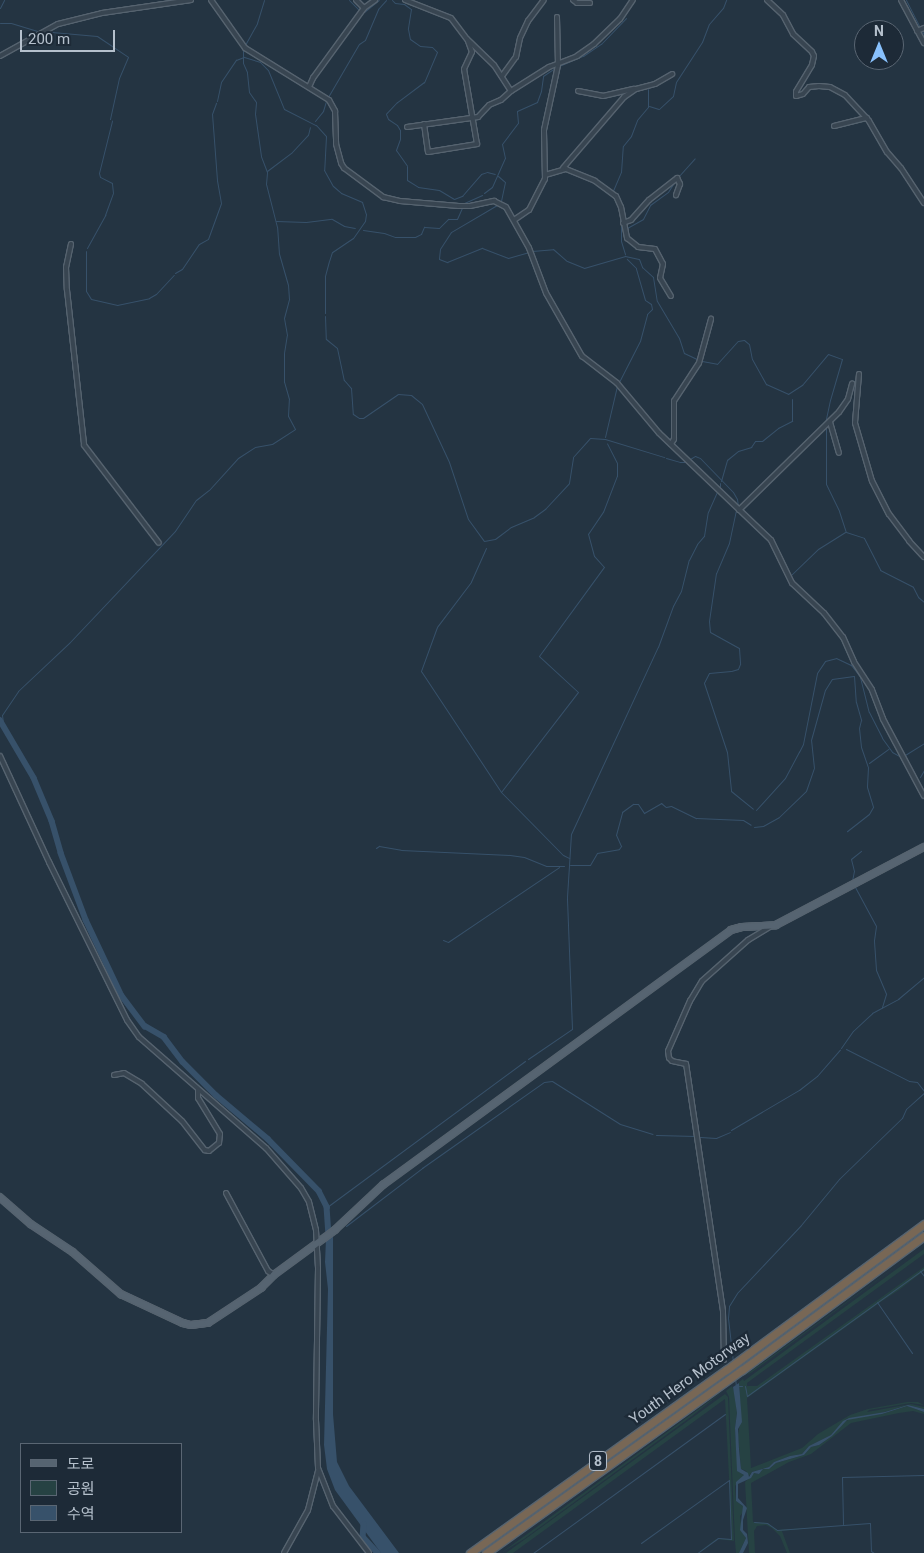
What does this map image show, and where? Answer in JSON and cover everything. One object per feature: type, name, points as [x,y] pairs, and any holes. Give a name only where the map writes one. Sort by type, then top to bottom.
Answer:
[{"type":"highway","name":"Youth Hero Motorway","points":[[470,1553],[726,1370],[924,1224]]},
{"type":"highway","name":"Youth Hero Motorway","points":[[486,1553],[727,1381],[924,1236]]},
{"type":"main road","points":[[0,1197],[30,1224],[73,1252],[121,1294],[183,1323],[196,1325],[216,1319],[261,1288],[274,1275],[334,1230],[383,1185],[731,930],[742,926],[771,926],[924,847]]},
{"type":"street","points":[[0,56],[58,24],[102,12],[191,0]]},
{"type":"street","points":[[210,0],[245,48],[320,92],[332,105],[336,118],[338,152],[344,168],[383,196],[400,201],[465,206],[499,202],[514,220],[529,248],[546,293],[579,352],[617,383],[671,444],[771,540],[792,583],[824,613],[844,637],[854,662],[872,690],[883,719],[924,796]]},
{"type":"street","points":[[356,0],[364,8]]},
{"type":"street","points":[[309,87],[312,78],[364,8],[374,0]]},
{"type":"street","points":[[405,0],[451,18],[468,39],[487,56],[511,91]]},
{"type":"street","points":[[502,76],[516,57],[520,38],[528,21],[544,0]]},
{"type":"street","points":[[573,0],[577,3],[590,3]]},
{"type":"street","points":[[407,127],[478,117],[489,105],[501,100],[511,91],[548,67],[558,65],[576,56],[607,33],[633,0]]},
{"type":"street","points":[[767,0],[783,15],[793,34],[812,52],[812,65],[796,92],[796,96],[803,94],[809,87],[830,87],[845,95],[867,118],[887,152],[901,168],[924,203]]},
{"type":"street","points":[[901,0],[924,43]]},
{"type":"street","points":[[514,220],[529,210],[545,176],[544,130],[558,65],[557,17]]},
{"type":"street","points":[[917,31],[924,28]]},
{"type":"street","points":[[424,124],[428,152],[476,144],[464,69],[472,52],[468,39]]},
{"type":"street","points":[[578,91],[603,96],[655,84],[672,74]]},
{"type":"street","points":[[545,176],[563,168],[621,101],[636,89]]},
{"type":"street","points":[[834,126],[867,118]]},
{"type":"street","points":[[563,168],[595,181],[616,196],[621,207],[625,234],[630,242],[638,247],[655,249],[658,252],[663,264],[659,276],[671,296]]},
{"type":"street","points":[[623,223],[631,220],[649,200],[677,178],[680,184],[676,195]]},
{"type":"street","points":[[71,244],[66,267],[67,290],[84,445],[159,543]]},
{"type":"street","points":[[671,444],[674,439],[674,401],[699,364],[712,319]]},
{"type":"street","points":[[859,374],[855,424],[872,481],[889,514],[909,541],[924,557]]},
{"type":"street","points":[[739,510],[830,422],[845,404],[852,384]]},
{"type":"street","points":[[830,422],[839,453]]},
{"type":"street","points":[[0,756],[49,862],[127,1020],[138,1037],[266,1148],[301,1188],[309,1202],[313,1216],[316,1243],[318,1289],[316,1420],[318,1468],[312,1500],[284,1553]]},
{"type":"street","points":[[724,1360],[722,1311],[686,1064],[670,1060],[668,1051],[690,1001],[702,981],[748,940],[771,926]]},
{"type":"street","points":[[114,1075],[124,1073],[142,1084],[182,1121],[205,1150],[209,1151],[219,1143],[220,1134],[198,1098],[198,1090]]},
{"type":"street","points":[[226,1192],[268,1271],[274,1275]]},
{"type":"street","points":[[318,1468],[333,1506],[369,1553]]},
{"type":"green space","points":[[924,1246],[752,1372],[744,1376],[779,1351]]},
{"type":"green space","points":[[924,1249],[924,1254],[747,1383],[747,1386],[757,1386],[924,1267],[924,1271],[918,1273],[921,1273],[899,1290],[879,1303],[877,1302],[878,1304],[747,1398],[751,1468],[802,1448],[818,1434],[850,1415],[868,1409],[907,1402],[918,1402],[924,1405],[911,1403],[869,1410],[867,1412],[911,1404],[924,1407],[924,1409],[908,1405],[885,1412],[853,1418],[882,1414],[907,1406],[924,1412],[924,1414],[913,1411],[899,1413],[851,1423],[811,1454],[789,1462],[751,1483],[753,1522],[766,1523],[777,1530],[821,1527],[782,1531],[790,1553],[787,1553],[780,1536],[772,1528],[766,1525],[757,1526],[754,1531],[755,1553],[749,1553],[745,1482],[754,1473],[759,1474],[763,1469],[769,1469],[776,1463],[804,1455],[811,1447],[819,1445],[832,1436],[841,1424],[831,1435],[809,1446],[802,1454],[774,1462],[769,1467],[752,1472],[748,1477],[746,1471],[741,1469],[738,1435],[741,1417],[739,1382],[743,1379],[744,1381]]},
{"type":"green space","points":[[732,1386],[735,1393],[737,1413],[735,1428],[738,1471],[744,1475],[735,1486],[736,1501],[743,1506],[744,1511],[740,1516],[742,1531],[746,1538],[739,1553],[736,1553],[735,1542],[729,1397],[726,1391]]},
{"type":"green space","points":[[726,1389],[524,1539],[501,1553]]},
{"type":"green space","points":[[725,1394],[728,1397],[734,1541],[717,1539],[731,1539],[732,1536],[725,1399],[513,1553],[506,1553]]},
{"type":"water","points":[[333,1234],[333,1414],[337,1462],[349,1486],[399,1553],[381,1553],[335,1490],[327,1469],[324,1445],[328,1289],[325,1262],[326,1239]]},
{"type":"water","points":[[739,1383],[742,1422],[738,1429],[741,1469],[748,1473],[749,1477],[752,1472],[769,1467],[774,1462],[802,1454],[809,1446],[831,1435],[843,1421],[849,1418],[885,1412],[908,1405],[924,1409],[924,1412],[907,1406],[882,1414],[847,1420],[832,1436],[819,1445],[811,1447],[804,1455],[776,1463],[769,1469],[763,1469],[759,1474],[754,1473],[751,1478],[738,1484],[738,1498],[747,1508],[743,1520],[743,1530],[747,1534],[748,1543],[743,1553],[739,1553],[746,1538],[740,1530],[743,1506],[736,1501],[736,1482],[744,1475],[737,1471],[735,1428],[737,1413],[733,1387]]},
{"type":"waterway","points":[[0,8],[4,0]]},
{"type":"waterway","points":[[245,45],[257,23],[264,0]]},
{"type":"waterway","points":[[349,0],[359,10]]},
{"type":"waterway","points":[[364,12],[379,0]]},
{"type":"waterway","points":[[328,97],[359,44],[365,40],[378,9],[386,0]]},
{"type":"waterway","points":[[392,0],[395,3],[404,4],[411,9],[408,29],[410,39],[420,46],[432,47],[437,52],[424,82],[397,102],[386,114],[388,119],[397,125],[400,130],[400,139],[396,150],[407,166],[407,180],[418,187],[439,190],[454,199],[462,196],[481,174],[487,172],[495,174]]},
{"type":"waterway","points":[[649,106],[659,109],[673,96],[676,82],[702,42],[709,24],[723,8],[726,0]]},
{"type":"waterway","points":[[906,0],[920,28]]},
{"type":"waterway","points":[[559,66],[583,56],[601,44],[626,18]]},
{"type":"waterway","points":[[0,23],[11,23],[40,32]]},
{"type":"waterway","points":[[922,31],[924,35]]},
{"type":"waterway","points":[[52,32],[97,36],[128,57],[119,78],[110,119]]},
{"type":"waterway","points":[[3,723],[2,715],[18,691],[70,642],[175,531],[196,500],[209,490],[238,458],[255,447],[272,444],[295,429],[288,416],[289,399],[284,382],[284,353],[287,335],[284,318],[289,299],[288,285],[279,254],[277,227],[266,184],[267,172],[261,156],[255,114],[256,102],[249,92],[247,72],[243,63],[243,50]]},
{"type":"waterway","points":[[217,101],[221,82],[236,60],[244,57],[260,62],[268,70],[284,109],[316,125],[326,136],[324,170],[333,186],[341,193],[362,202],[366,214],[365,221],[353,238],[332,252],[325,276],[325,313]]},
{"type":"waterway","points":[[484,193],[492,187],[505,158],[502,144],[518,123],[517,111],[537,102],[543,76],[555,68]]},
{"type":"waterway","points":[[612,193],[621,172],[623,146],[631,136],[637,120],[648,107],[648,89]]},
{"type":"waterway","points":[[315,121],[323,111],[326,101]]},
{"type":"waterway","points":[[175,273],[182,269],[199,244],[208,239],[221,203],[217,180],[212,114],[216,103]]},
{"type":"waterway","points":[[87,248],[105,215],[113,193],[112,183],[100,177],[99,173],[112,121]]},
{"type":"waterway","points":[[267,171],[292,152],[308,135],[310,127]]},
{"type":"waterway","points":[[678,177],[695,158]]},
{"type":"waterway","points":[[498,176],[505,182],[501,201]]},
{"type":"waterway","points":[[627,228],[643,219],[650,205],[668,192],[673,184]]},
{"type":"waterway","points":[[462,204],[482,195]]},
{"type":"waterway","points":[[497,205],[451,232],[440,249],[439,259],[447,262],[482,248],[508,258],[529,252]]},
{"type":"waterway","points":[[363,230],[384,233],[395,237],[415,237],[421,234],[424,227],[439,228],[448,219],[457,219],[462,208]]},
{"type":"waterway","points":[[276,221],[306,222],[332,219],[344,226],[355,228]]},
{"type":"waterway","points":[[621,220],[621,241],[625,254]]},
{"type":"waterway","points":[[532,251],[553,249],[567,261],[584,268],[625,256],[639,259],[642,267],[653,277],[657,301],[679,338],[684,353],[699,360]]},
{"type":"waterway","points":[[86,251],[86,291],[91,299],[117,305],[149,298],[156,294],[174,275]]},
{"type":"waterway","points":[[619,382],[640,341],[647,314],[652,309],[651,304],[645,300],[636,268],[627,259]]},
{"type":"waterway","points":[[325,316],[326,339],[337,348],[344,380],[351,388],[353,414],[363,418],[398,394],[411,395],[422,404],[449,462],[468,519],[484,541],[495,539],[511,527],[534,517],[545,509],[569,483],[573,457],[590,438],[605,439],[664,457]]},
{"type":"waterway","points":[[702,361],[717,364],[738,341],[744,340],[749,344],[752,359],[766,384],[788,394],[802,385],[828,354],[842,359],[825,424]]},
{"type":"waterway","points":[[605,437],[617,386]]},
{"type":"waterway","points":[[721,481],[727,460],[738,451],[751,447],[755,441],[762,441],[778,428],[792,421],[792,399]]},
{"type":"waterway","points":[[826,427],[826,484],[839,511],[846,532],[864,538],[880,570],[913,587],[918,597],[924,602]]},
{"type":"waterway","points":[[501,792],[578,692],[539,656],[604,567],[594,556],[588,534],[603,512],[617,476],[617,463],[607,443]]},
{"type":"waterway","points":[[690,459],[695,456],[700,458],[733,492],[738,506]]},
{"type":"waterway","points":[[666,458],[687,462]]},
{"type":"waterway","points":[[528,1059],[572,1029],[567,897],[571,834],[658,647],[673,606],[681,591],[689,560],[697,544],[704,536],[708,512],[717,492]]},
{"type":"waterway","points":[[736,510],[729,543],[716,573],[709,621],[710,632],[739,648],[740,664],[738,669],[709,673],[704,683],[727,752],[731,791],[753,809]]},
{"type":"waterway","points":[[791,575],[818,549],[845,532]]},
{"type":"waterway","points":[[486,548],[471,582],[437,627],[421,671],[501,792],[563,855],[569,858]]},
{"type":"waterway","points":[[756,810],[785,778],[803,744],[817,673],[825,661],[836,658],[851,665],[855,670],[860,677],[869,712],[882,738],[892,752],[901,757]]},
{"type":"waterway","points":[[754,827],[763,826],[779,817],[806,791],[814,768],[811,740],[825,690],[832,679],[854,676],[856,702],[861,720],[859,728],[861,747],[868,767],[867,787],[873,807],[869,814],[847,831]]},
{"type":"waterway","points":[[0,720],[34,778],[52,821],[61,853],[86,920],[122,996],[145,1026],[164,1037],[183,1062],[216,1095],[268,1139],[319,1191],[327,1207],[329,1237]]},
{"type":"waterway","points":[[905,755],[924,743]]},
{"type":"waterway","points":[[869,763],[888,749]]},
{"type":"waterway","points":[[920,777],[924,770]]},
{"type":"waterway","points":[[570,865],[590,865],[597,853],[619,849],[621,846],[616,835],[622,812],[633,804],[638,804],[644,813],[661,803],[666,807],[671,806],[696,818],[743,820],[751,825]]},
{"type":"waterway","points":[[376,848],[379,846],[401,850],[510,855],[524,857],[546,866],[564,866]]},
{"type":"waterway","points":[[852,881],[854,871],[851,859],[861,851]]},
{"type":"waterway","points":[[443,940],[448,942],[559,867]]},
{"type":"waterway","points":[[855,887],[876,926],[874,941],[876,970],[886,994],[882,1007]]},
{"type":"waterway","points":[[841,1048],[853,1031],[872,1013],[898,999],[924,977]]},
{"type":"waterway","points":[[846,1049],[909,1081],[917,1082],[924,1091]]},
{"type":"waterway","points":[[731,1130],[799,1090],[817,1076],[840,1050]]},
{"type":"waterway","points":[[327,1207],[525,1061]]},
{"type":"waterway","points":[[346,1226],[422,1168],[544,1082],[552,1081],[620,1124],[653,1134]]},
{"type":"waterway","points":[[733,1362],[728,1318],[729,1306],[737,1293],[801,1225],[839,1179],[902,1118],[906,1109],[924,1093]]},
{"type":"waterway","points":[[700,1137],[716,1138],[730,1132]]},
{"type":"waterway","points":[[656,1135],[696,1136]]},
{"type":"waterway","points":[[745,1386],[747,1396],[924,1269]]},
{"type":"waterway","points":[[920,1271],[924,1276]]},
{"type":"waterway","points":[[877,1302],[912,1353]]},
{"type":"waterway","points":[[735,1378],[736,1386]]},
{"type":"waterway","points":[[533,1553],[725,1414]]},
{"type":"waterway","points":[[843,1524],[842,1477],[924,1475]]},
{"type":"waterway","points":[[641,1543],[729,1480],[731,1539],[718,1538],[697,1553]]},
{"type":"waterway","points":[[754,1522],[767,1523],[777,1530],[870,1523],[871,1551],[874,1553]]},
{"type":"waterway","points":[[364,1524],[363,1537],[378,1553]]}]
